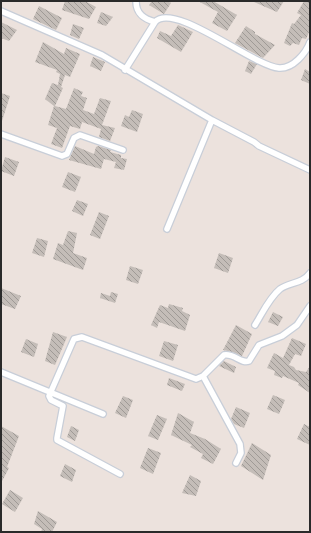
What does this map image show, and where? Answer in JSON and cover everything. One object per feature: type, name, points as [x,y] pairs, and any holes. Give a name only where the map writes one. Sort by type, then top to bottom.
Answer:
[{"type":"street","points":[[136,1],[136,8],[139,14],[146,20],[155,22]]},
{"type":"street","points":[[1,11],[102,55],[125,70],[212,120],[254,142],[258,146],[310,170]]},
{"type":"street","points":[[125,70],[155,22],[158,19],[167,17],[188,23],[265,65],[281,68],[295,62],[307,51],[310,42]]},
{"type":"street","points":[[167,229],[212,120]]},
{"type":"street","points":[[1,134],[62,156],[66,154],[74,138],[80,135],[124,150]]},
{"type":"street","points":[[255,325],[276,294],[282,288],[303,280],[310,273]]},
{"type":"street","points":[[120,474],[58,440],[56,436],[63,406],[51,400],[49,396],[72,341],[77,337],[196,379],[202,376],[224,355],[231,355],[243,362],[249,361],[259,345],[282,336],[297,325],[310,306]]},
{"type":"street","points":[[1,372],[103,414]]},
{"type":"street","points":[[202,376],[240,444],[241,453],[236,463]]},
{"type":"building","points":[[65,1],[85,1],[96,7],[89,19],[62,10]]},
{"type":"building","points":[[152,1],[167,1],[171,3],[164,14],[149,5]]},
{"type":"building","points":[[198,1],[213,1],[237,15],[227,31],[212,23],[218,12]]},
{"type":"building","points":[[252,1],[284,1],[277,12]]},
{"type":"building","points":[[304,1],[310,1],[310,30],[306,39],[302,38],[299,45],[293,43],[290,46],[284,43],[292,23],[294,24],[301,15],[297,13]]},
{"type":"building","points":[[39,6],[62,18],[56,30],[33,19]]},
{"type":"building","points":[[101,12],[113,17],[106,26],[97,23]]},
{"type":"building","points":[[1,22],[17,30],[9,41],[1,38]]},
{"type":"building","points":[[73,24],[84,28],[79,39],[70,35]]},
{"type":"building","points":[[178,25],[193,32],[181,52],[157,38],[160,31],[171,36]]},
{"type":"building","points":[[246,26],[255,32],[255,34],[275,45],[263,58],[235,43]]},
{"type":"building","points":[[43,42],[64,54],[66,48],[80,54],[70,77],[65,75],[61,87],[63,88],[55,106],[66,109],[74,88],[83,92],[81,96],[87,98],[83,110],[94,114],[100,98],[111,101],[102,125],[115,128],[110,141],[99,137],[101,129],[82,122],[80,129],[70,126],[62,148],[51,144],[57,128],[48,125],[54,106],[45,99],[52,83],[58,85],[60,74],[56,72],[57,70],[35,62]]},
{"type":"building","points":[[93,57],[105,62],[101,71],[90,66]]},
{"type":"building","points":[[249,61],[257,64],[251,74],[245,71]]},
{"type":"building","points":[[305,69],[310,72],[310,84],[301,80]]},
{"type":"building","points":[[1,93],[10,96],[2,121],[1,121]]},
{"type":"building","points":[[132,110],[143,114],[137,132],[121,126],[125,115],[129,117]]},
{"type":"building","points":[[75,146],[94,154],[96,147],[98,146],[111,150],[110,152],[121,155],[121,158],[127,159],[124,170],[114,168],[116,162],[104,159],[101,169],[69,160]]},
{"type":"building","points":[[5,157],[19,162],[14,176],[1,171]]},
{"type":"building","points":[[68,172],[81,177],[75,192],[62,187]]},
{"type":"building","points":[[77,200],[88,204],[83,216],[72,211]]},
{"type":"building","points":[[99,212],[109,216],[100,239],[90,235]]},
{"type":"building","points":[[68,231],[77,233],[73,253],[87,258],[83,270],[53,259],[58,243],[63,245]]},
{"type":"building","points":[[37,238],[48,241],[44,257],[32,253]]},
{"type":"building","points":[[219,253],[233,258],[228,273],[214,268]]},
{"type":"building","points":[[130,266],[143,270],[138,284],[126,280]]},
{"type":"building","points":[[1,288],[21,296],[15,309],[1,304]]},
{"type":"building","points":[[111,292],[118,294],[115,303],[100,298],[101,293],[110,296]]},
{"type":"building","points":[[169,304],[183,308],[182,311],[190,315],[185,331],[159,322],[157,328],[151,325],[160,305],[168,308]]},
{"type":"building","points":[[273,312],[283,317],[278,326],[268,322]]},
{"type":"building","points":[[236,325],[252,334],[242,356],[223,350]]},
{"type":"building","points":[[53,332],[67,337],[55,365],[45,361]]},
{"type":"building","points":[[292,338],[306,344],[301,356],[295,354],[289,365],[294,367],[296,370],[306,372],[310,366],[310,393],[298,385],[299,383],[283,376],[282,378],[274,375],[275,371],[267,368],[274,353],[283,358]]},
{"type":"building","points":[[26,339],[38,344],[34,357],[21,352]]},
{"type":"building","points":[[164,341],[178,345],[173,361],[159,356]]},
{"type":"building","points":[[224,361],[236,367],[234,373],[219,366]]},
{"type":"building","points":[[169,378],[185,384],[182,391],[167,385]]},
{"type":"building","points":[[273,395],[285,400],[279,414],[267,409]]},
{"type":"building","points":[[123,396],[133,400],[126,418],[115,413]]},
{"type":"building","points":[[236,407],[250,413],[244,428],[234,424],[231,419]]},
{"type":"building","points":[[178,413],[194,422],[190,433],[205,439],[221,449],[213,464],[201,458],[203,454],[190,447],[192,445],[171,435]]},
{"type":"building","points":[[157,415],[167,419],[158,440],[148,436]]},
{"type":"building","points":[[304,424],[310,427],[310,445],[297,439]]},
{"type":"building","points":[[1,426],[19,436],[7,467],[9,468],[1,483]]},
{"type":"building","points":[[71,426],[79,430],[75,441],[67,437]]},
{"type":"building","points":[[252,443],[271,455],[263,480],[241,466]]},
{"type":"building","points":[[148,448],[161,453],[153,474],[140,468]]},
{"type":"building","points":[[65,464],[76,470],[72,482],[60,476]]},
{"type":"building","points":[[190,475],[201,481],[196,496],[182,493]]},
{"type":"building","points":[[10,490],[23,498],[15,512],[2,504]]},
{"type":"building","points":[[38,511],[57,522],[52,532],[41,532],[42,529],[34,524]]}]
